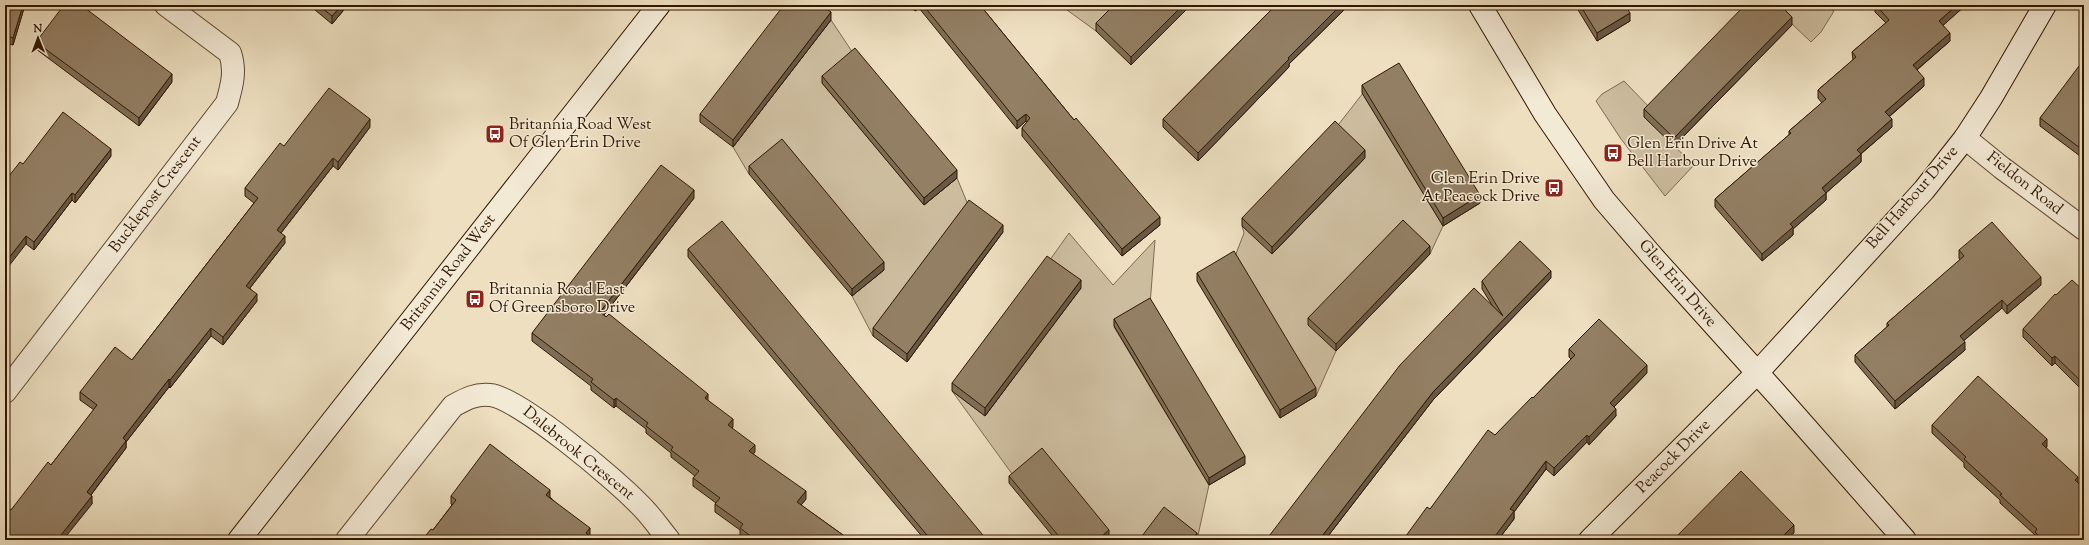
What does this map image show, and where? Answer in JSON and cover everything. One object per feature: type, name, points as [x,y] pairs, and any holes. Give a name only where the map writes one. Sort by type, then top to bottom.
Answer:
[{"type":"street","name":"Bucklepost Crescent","points":[[5,392],[227,103],[234,81],[234,64],[230,53],[166,5]]},
{"type":"street","name":"Britannia Road West","points":[[239,540],[659,5]]},
{"type":"street","name":"Glen Erin Drive","points":[[1480,5],[1545,114],[1604,200],[1905,540]]},
{"type":"street","name":"Bell Harbour Drive","points":[[1757,373],[1924,190],[1965,138],[1991,98],[2045,5]]},
{"type":"street","name":"Fieldon Road","points":[[1965,138],[2002,168],[2084,229]]},
{"type":"street","name":"Peacock Drive","points":[[1590,540],[1757,373]]},
{"type":"street","name":"Dalebrook Crescent","points":[[347,540],[453,406],[470,397],[490,394],[515,404],[586,456],[639,503],[669,540]]},
{"type":"shaded area","points":[[1073,5],[1122,5],[1096,31],[1067,10]]},
{"type":"shaded area","points":[[1772,5],[1824,5],[1834,11],[1821,32],[1811,42]]},
{"type":"shaded area","points":[[831,20],[855,56],[822,83],[924,205],[957,178],[969,207],[873,336],[852,296],[782,147],[749,174],[733,147]]},
{"type":"shaded area","points":[[1624,81],[1651,109],[1644,117],[1694,165],[1665,196],[1621,139],[1596,101],[1602,94]]},
{"type":"shaded area","points":[[1363,93],[1443,226],[1430,254],[1309,325],[1336,351],[1316,396],[1234,259],[1244,233],[1242,226],[1335,129]]},
{"type":"shaded area","points":[[1069,233],[1113,285],[1155,240],[1150,305],[1114,327],[1209,485],[1197,540],[1106,540],[1109,537],[1015,478],[952,391],[985,416],[1080,288],[1047,264]]},
{"type":"building","points":[[5,5],[23,5],[13,38],[5,35]]},
{"type":"building","points":[[64,5],[81,5],[172,74],[139,118],[36,42]]},
{"type":"building","points":[[318,5],[342,5],[332,16]]},
{"type":"building","points":[[784,5],[821,5],[831,12],[733,140],[700,114]]},
{"type":"building","points":[[923,5],[980,5],[1074,120],[1076,118],[1160,217],[1122,249],[1022,128],[1030,118],[1026,114],[1017,121]]},
{"type":"building","points":[[1114,5],[1183,5],[1131,57],[1096,23]]},
{"type":"building","points":[[1276,5],[1341,5],[1288,58],[1289,59],[1198,153],[1163,119]]},
{"type":"building","points":[[1580,5],[1625,5],[1630,13],[1597,33]]},
{"type":"building","points":[[1745,5],[1780,5],[1792,17],[1674,138],[1644,109]]},
{"type":"building","points":[[1876,5],[1957,5],[1939,21],[1950,33],[1913,65],[1924,78],[1885,112],[1892,119],[1857,150],[1861,154],[1822,188],[1826,193],[1790,224],[1793,227],[1762,254],[1715,199],[1791,133],[1789,131],[1826,99],[1818,90],[1856,57],[1852,52],[1889,20]]},
{"type":"building","points":[[855,48],[957,170],[924,198],[822,76]]},
{"type":"building","points":[[1399,63],[1480,195],[1443,218],[1362,85]]},
{"type":"building","points":[[2079,66],[2084,69],[2084,151],[2040,118]]},
{"type":"building","points":[[329,88],[370,119],[338,162],[333,158],[277,230],[285,236],[246,286],[257,294],[223,337],[211,328],[170,380],[169,379],[123,438],[126,441],[87,492],[92,496],[57,540],[5,540],[5,506],[11,510],[48,462],[51,465],[97,405],[80,392],[115,347],[132,360],[258,198],[245,188],[280,143],[284,146]]},
{"type":"building","points":[[63,112],[111,149],[75,195],[72,193],[34,242],[26,236],[5,263],[5,181],[20,162],[23,164]]},
{"type":"building","points":[[1335,121],[1365,150],[1272,247],[1242,218]]},
{"type":"building","points":[[782,139],[884,262],[852,289],[749,166]]},
{"type":"building","points":[[661,165],[694,190],[600,312],[606,317],[609,314],[708,394],[705,398],[733,419],[728,425],[755,445],[749,451],[806,491],[797,502],[850,540],[756,540],[740,528],[743,524],[715,504],[720,498],[693,478],[699,471],[671,450],[673,447],[646,426],[648,423],[616,398],[614,400],[591,382],[593,379],[532,333]]},
{"type":"building","points":[[969,200],[1003,225],[907,354],[873,328]]},
{"type":"building","points":[[1403,220],[1430,246],[1336,344],[1308,318]]},
{"type":"building","points":[[722,221],[987,540],[931,540],[688,249]]},
{"type":"building","points":[[1992,222],[2041,277],[2007,306],[2002,300],[1960,336],[1965,342],[1895,401],[1855,355],[1889,325],[1887,323],[1964,256],[1959,250]]},
{"type":"building","points":[[1520,241],[1551,271],[1433,392],[1319,540],[1266,540],[1400,365],[1474,288],[1503,316],[1482,281]]},
{"type":"building","points":[[1234,251],[1316,388],[1280,410],[1197,273]]},
{"type":"building","points":[[1047,256],[1081,280],[985,408],[952,383]]},
{"type":"building","points":[[2072,280],[2084,291],[2084,384],[2055,356],[2052,358],[2023,329],[2055,294],[2056,295]]},
{"type":"building","points":[[1150,298],[1245,456],[1209,478],[1114,319]]},
{"type":"building","points":[[1599,319],[1647,365],[1610,403],[1616,409],[1589,437],[1587,435],[1554,468],[1546,461],[1510,509],[1514,511],[1492,540],[1403,540],[1427,507],[1430,509],[1488,430],[1495,435],[1532,397],[1533,398],[1575,355],[1569,349]]},
{"type":"building","points":[[1978,376],[2047,439],[2042,444],[2078,477],[2075,480],[2084,489],[2084,540],[2043,540],[2035,532],[2037,529],[2000,495],[2002,494],[1964,459],[1966,457],[1932,425]]},
{"type":"building","points":[[490,444],[550,490],[546,495],[590,528],[586,533],[595,540],[422,540],[431,529],[433,530],[456,500],[451,496]]},
{"type":"building","points":[[1042,448],[1109,530],[1097,540],[1062,540],[1009,476]]},
{"type":"building","points":[[1741,471],[1794,525],[1779,540],[1677,540],[1675,538]]},
{"type":"building","points":[[1164,507],[1197,533],[1192,540],[1139,540]]},
{"type":"place","name":"Britannia Road West Of Glen Erin Drive","points":[[495,134]]},
{"type":"place","name":"Glen Erin Drive At Bell Harbour Drive","points":[[1613,153]]},
{"type":"place","name":"Glen Erin Drive At Peacock Drive","points":[[1554,188]]},
{"type":"place","name":"Britannia Road East Of Greensboro Drive","points":[[475,299]]}]
